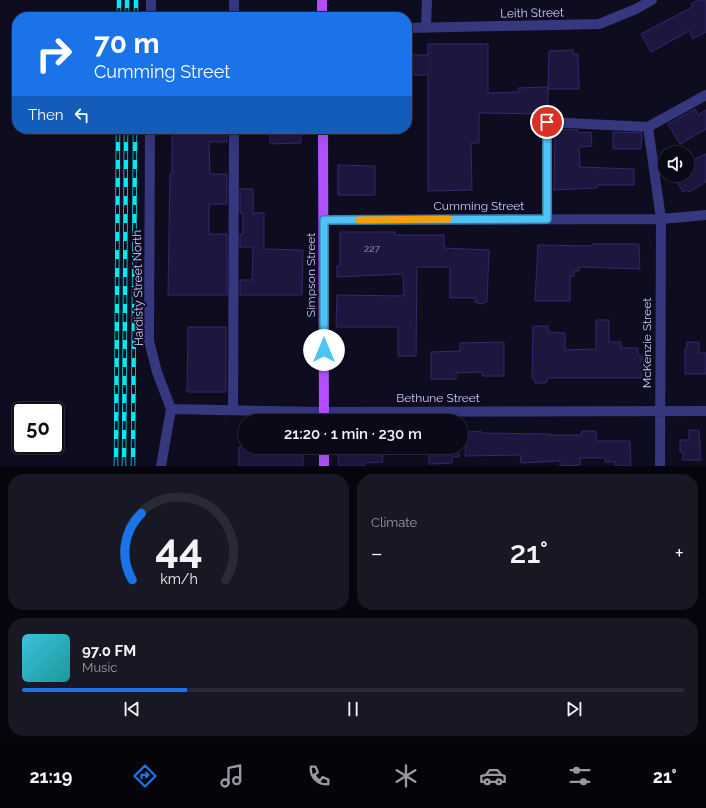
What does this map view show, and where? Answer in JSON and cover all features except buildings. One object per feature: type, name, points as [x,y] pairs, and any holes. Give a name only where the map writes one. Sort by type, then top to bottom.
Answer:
[{"type":"main road","points":[[322,0],[322,12]]},
{"type":"main road","name":"Simpson Street","points":[[323,134],[324,414]]},
{"type":"main road","points":[[324,454],[324,466]]},
{"type":"street","points":[[151,0],[151,12]]},
{"type":"street","points":[[234,0],[234,12]]},
{"type":"street","points":[[426,28],[427,0]]},
{"type":"street","name":"Leith Street","points":[[412,28],[599,24],[636,9],[652,0]]},
{"type":"street","points":[[547,219],[547,122],[648,127],[706,95]]},
{"type":"street","name":"McKenzie Street","points":[[648,127],[661,219],[660,466]]},
{"type":"street","name":"Hardisty Street North","points":[[150,134],[149,341],[157,372],[171,409]]},
{"type":"street","points":[[234,134],[234,410]]},
{"type":"street","name":"Cumming Street","points":[[324,220],[661,219],[706,215]]},
{"type":"street","points":[[161,466],[171,409]]},
{"type":"street","name":"Bethune Street","points":[[171,409],[234,410],[294,414]]},
{"type":"street","name":"Bethune Street","points":[[458,414],[706,411]]},
{"type":"railway","points":[[119,0],[119,12]]},
{"type":"railway","points":[[127,0],[127,12]]},
{"type":"railway","points":[[136,0],[136,12]]},
{"type":"railway","points":[[116,466],[118,134]]},
{"type":"railway","points":[[124,466],[126,134]]},
{"type":"railway","points":[[133,466],[135,134]]},
{"type":"slow traffic","points":[[359,220],[448,219]]},
{"type":"route","points":[[324,350],[324,220],[547,219],[547,122]]}]
